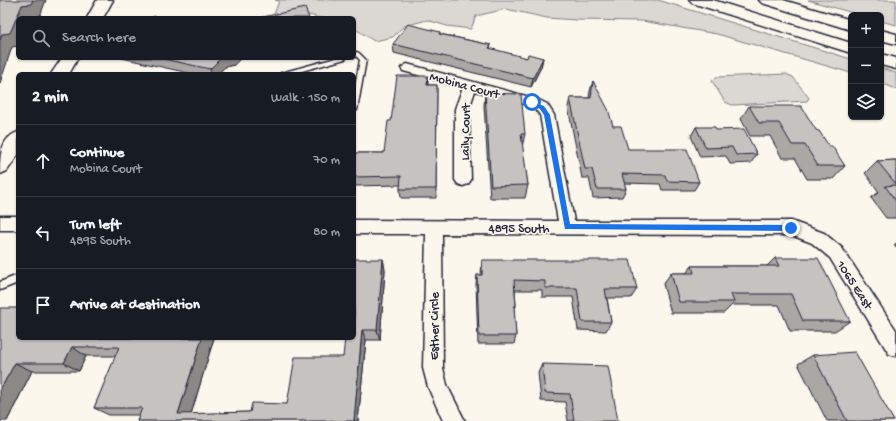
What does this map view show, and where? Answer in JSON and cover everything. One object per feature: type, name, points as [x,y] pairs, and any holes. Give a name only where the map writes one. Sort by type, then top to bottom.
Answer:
[{"type":"main road","points":[[96,16],[105,0]]},
{"type":"main road","points":[[697,0],[848,47]]},
{"type":"main road","points":[[766,0],[848,24]]},
{"type":"main road","points":[[884,36],[896,39]]},
{"type":"main road","points":[[61,72],[69,60]]},
{"type":"main road","points":[[884,60],[896,64]]},
{"type":"main road","points":[[0,166],[16,142]]},
{"type":"street","name":"Mobina Court","points":[[407,68],[532,102],[544,110],[547,115],[567,227]]},
{"type":"street","name":"Laily Court","points":[[463,180],[462,109],[470,85]]},
{"type":"street","points":[[0,223],[16,223]]},
{"type":"street","name":"4895 South","points":[[356,227],[778,227],[804,232]]},
{"type":"street","name":"Esther Circle","points":[[434,227],[433,368],[438,387],[454,421]]},
{"type":"street","name":"1065 East","points":[[804,232],[818,238],[836,253],[896,347]]},
{"type":"lane","points":[[356,54],[363,60],[356,99]]},
{"type":"lane","points":[[290,72],[336,60]]},
{"type":"lane","points":[[0,286],[16,280]]},
{"type":"shaded area","points":[[275,0],[658,0],[848,58],[848,72],[717,34],[642,21],[547,18],[506,9],[476,16],[471,29],[447,26],[427,20],[404,26],[393,37],[374,41],[356,29],[356,16],[274,14],[279,1]]},
{"type":"shaded area","points":[[808,0],[896,0],[896,25],[884,22],[884,12],[850,12]]},
{"type":"shaded area","points":[[884,69],[896,73],[896,89],[884,84]]},
{"type":"shaded area","points":[[786,74],[793,77],[809,98],[807,101],[732,105],[725,102],[712,81],[716,77]]},
{"type":"building","points":[[0,0],[33,0],[31,4],[22,5],[10,33],[2,34],[0,40]]},
{"type":"building","points":[[305,8],[308,16],[267,16]]},
{"type":"building","points":[[408,24],[440,32],[439,34],[491,45],[489,48],[527,58],[528,54],[543,58],[533,78],[393,44]]},
{"type":"building","points":[[168,60],[219,60],[210,69]]},
{"type":"building","points":[[397,76],[428,76],[427,85],[437,85],[436,189],[400,189],[401,176],[356,177],[356,153],[384,153],[388,121],[391,121]]},
{"type":"building","points":[[593,81],[608,109],[613,126],[621,126],[628,149],[687,149],[699,182],[667,181],[665,175],[622,174],[626,189],[597,189],[592,169],[585,169],[570,98],[591,98]]},
{"type":"building","points":[[485,93],[521,94],[525,134],[521,134],[528,185],[491,186]]},
{"type":"building","points":[[749,106],[801,106],[816,130],[819,131],[829,146],[832,146],[845,166],[818,166],[805,145],[792,145],[779,123],[759,123]]},
{"type":"building","points":[[696,127],[715,127],[716,130],[744,129],[757,154],[736,155],[732,147],[706,148]]},
{"type":"building","points":[[896,160],[896,184],[877,161]]},
{"type":"building","points":[[896,185],[896,201],[885,186]]},
{"type":"building","points":[[775,258],[818,258],[850,321],[803,321],[791,294],[731,294],[734,302],[679,302],[671,273],[694,273],[692,266],[779,266]]},
{"type":"building","points":[[356,259],[383,259],[377,330],[362,330],[354,421],[137,421],[142,408],[94,408],[119,347],[72,347],[64,363],[15,363],[0,390],[0,308],[16,308],[16,340],[201,340],[178,414],[250,412],[252,403],[287,404],[295,357],[343,357],[345,340],[356,340]]},
{"type":"building","points":[[482,260],[630,260],[637,289],[605,289],[611,322],[582,322],[577,288],[545,288],[545,281],[514,280],[516,336],[479,336],[477,275],[482,275]]},
{"type":"building","points":[[855,352],[894,421],[847,421],[813,355]]},
{"type":"building","points":[[542,364],[608,366],[618,421],[574,421],[570,394],[545,393]]},
{"type":"route","points":[[532,102],[542,107],[547,115],[567,227],[791,228]]}]
